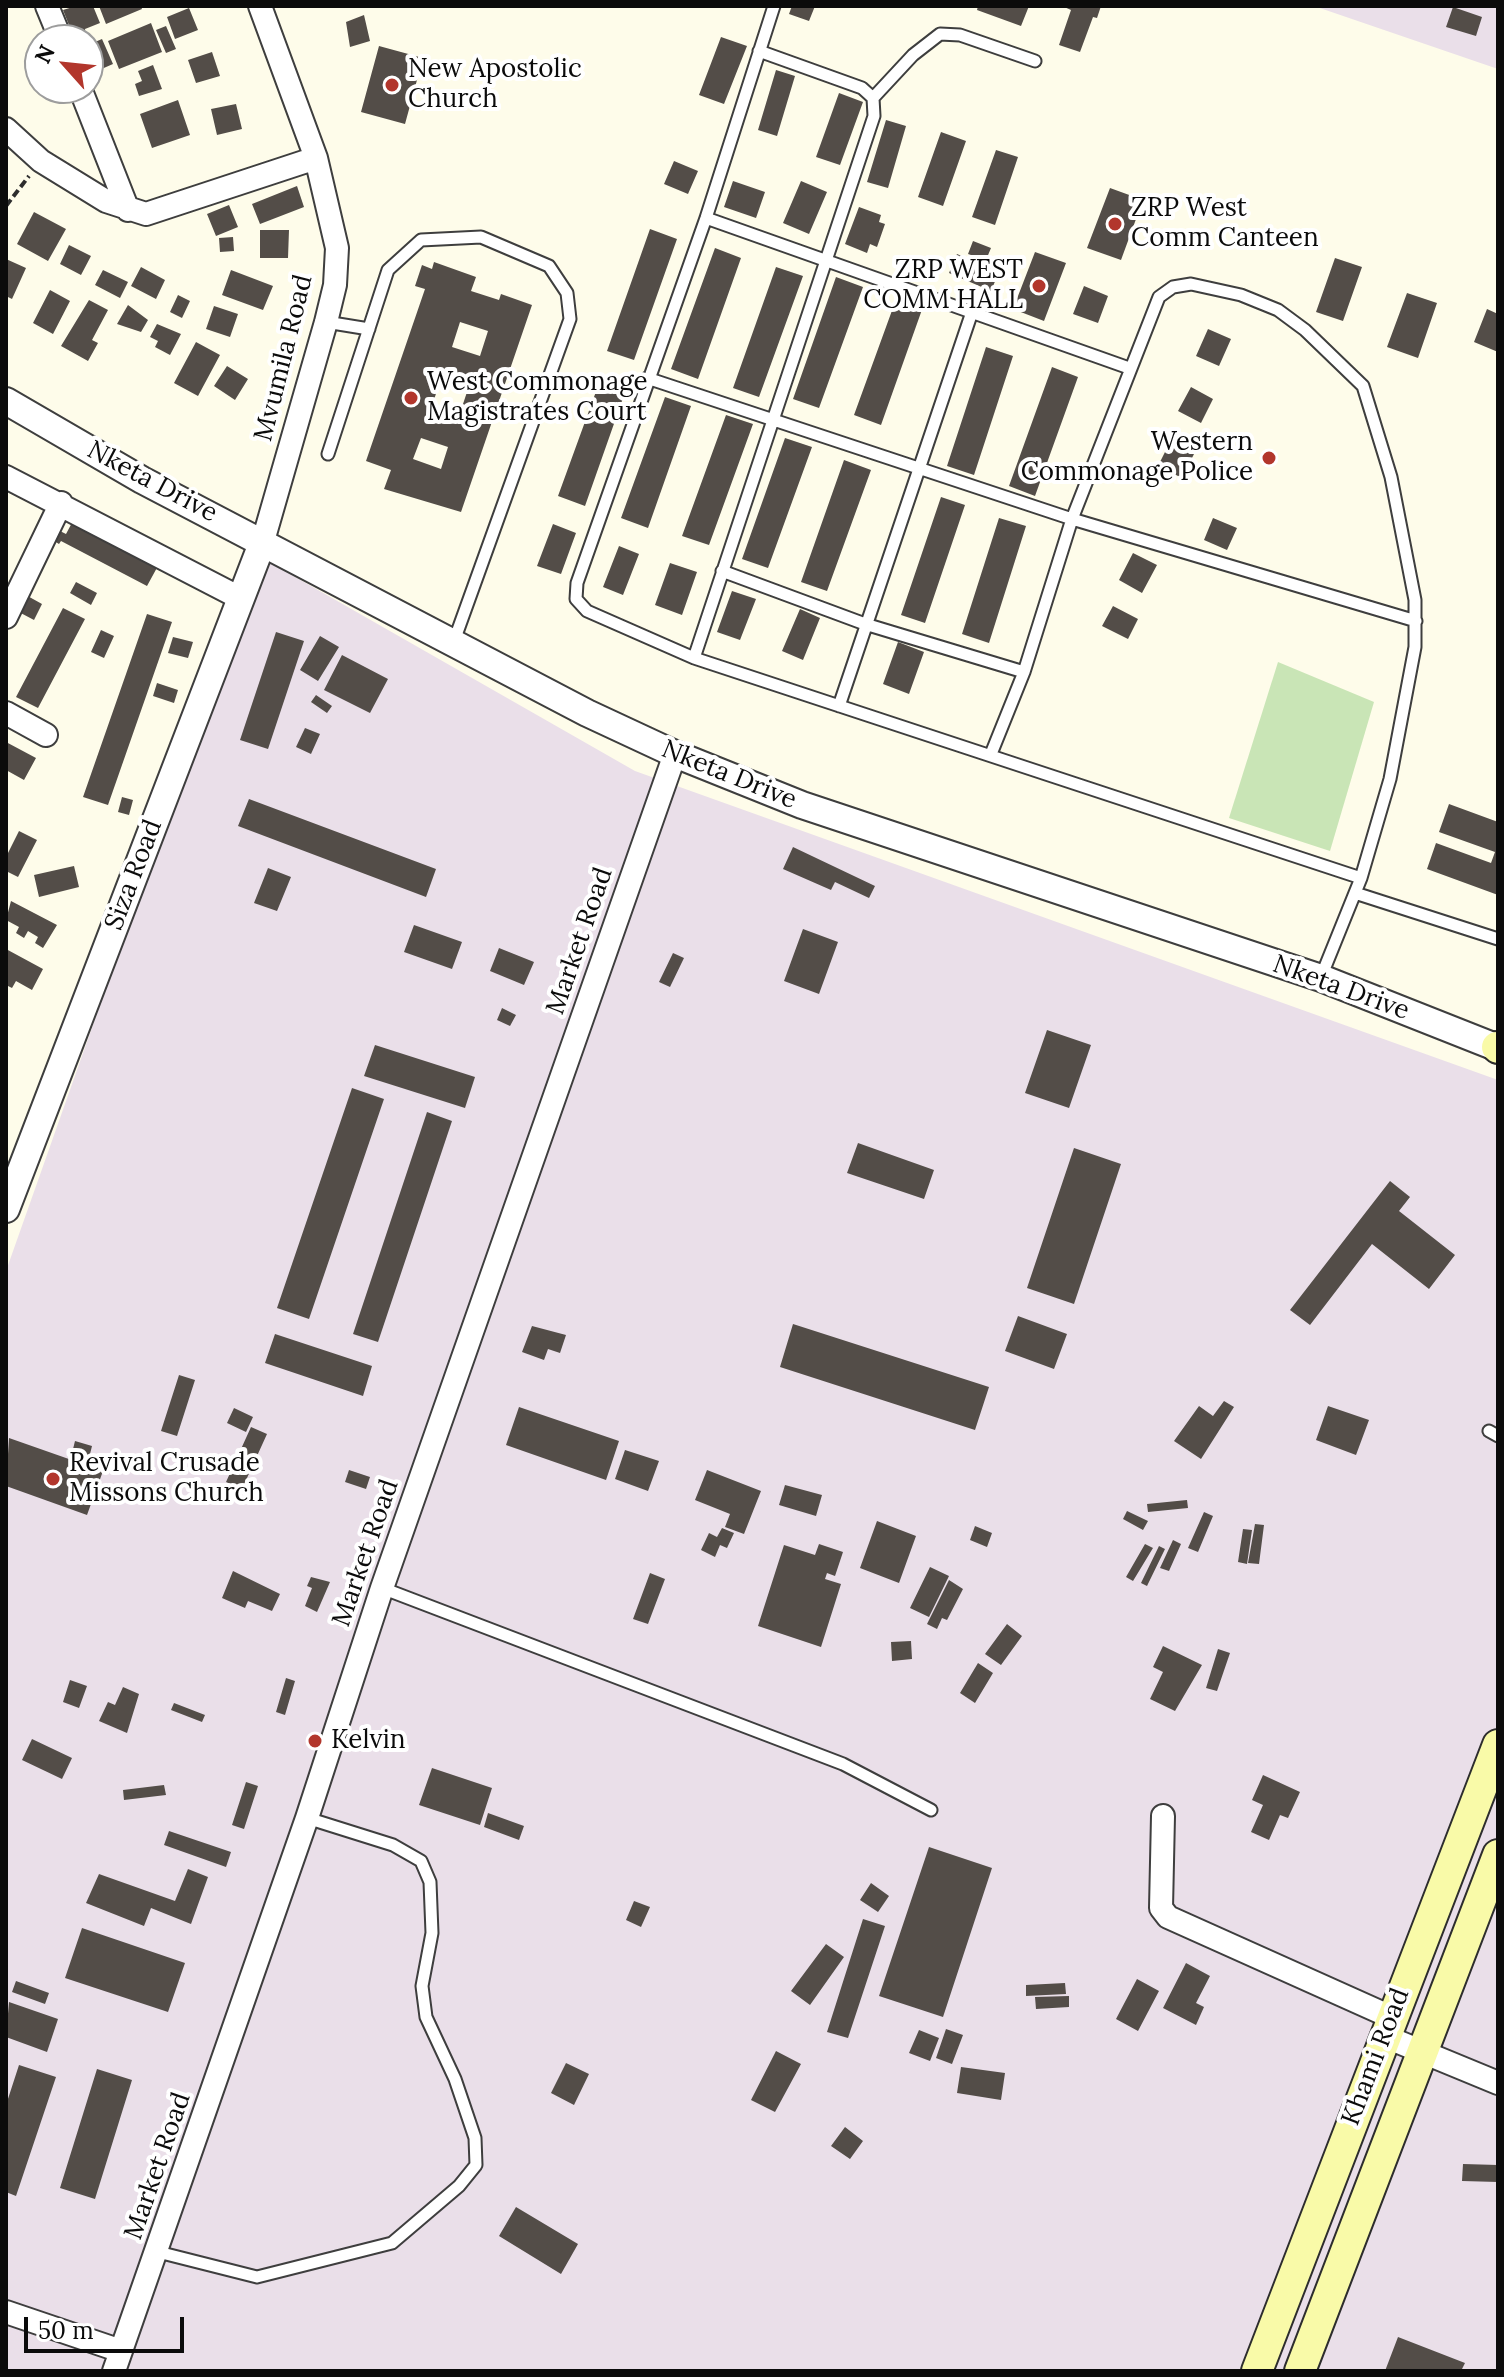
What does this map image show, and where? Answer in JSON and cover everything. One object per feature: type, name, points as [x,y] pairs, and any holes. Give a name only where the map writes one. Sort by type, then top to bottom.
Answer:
[{"type":"main road","name":"Khami Road","points":[[1257,2371],[1498,1745]]},
{"type":"main road","name":"Khami Road","points":[[1300,2371],[1498,1855]]},
{"type":"street","name":"Mvumila Road","points":[[260,6],[316,158],[337,248],[335,285],[326,322],[263,541]]},
{"type":"street","points":[[86,104],[128,210]]},
{"type":"street","points":[[6,129],[41,161],[128,210],[146,214],[316,158]]},
{"type":"street","name":"Nketa Drive","points":[[6,401],[142,480],[587,713],[675,754],[802,805],[1321,978],[1498,1048]]},
{"type":"street","points":[[6,477],[240,598]]},
{"type":"street","points":[[6,617],[61,503]]},
{"type":"street","name":"Siza Road","points":[[6,1209],[263,541]]},
{"type":"street","points":[[6,713],[46,735]]},
{"type":"street","name":"Market Road","points":[[117,2361],[158,2252],[307,1818],[382,1588],[675,754]]},
{"type":"street","points":[[1163,1816],[1161,1908],[1168,1917],[1388,2026],[1423,2053],[1498,2083]]},
{"type":"street","points":[[6,2312],[117,2361]]},
{"type":"lane","points":[[774,6],[706,218],[577,583],[576,599],[587,611],[694,658],[1361,878]]},
{"type":"lane","points":[[873,98],[913,55],[940,34],[960,35],[1035,61]]},
{"type":"lane","points":[[694,658],[874,116],[873,98],[862,88],[759,51]]},
{"type":"lane","points":[[706,218],[1129,368]]},
{"type":"lane","points":[[328,454],[388,270],[421,240],[481,237],[549,266],[567,293],[570,319],[454,642]]},
{"type":"lane","points":[[991,754],[1024,672],[1072,519],[1159,297],[1173,287],[1191,284],[1241,295],[1278,310],[1353,373],[1370,402],[1391,477],[1415,600],[1415,647],[1390,779],[1361,878],[1321,978]]},
{"type":"lane","points":[[839,706],[972,312]]},
{"type":"lane","points":[[326,322],[369,329]]},
{"type":"lane","points":[[647,378],[918,471],[1416,621]]},
{"type":"lane","points":[[722,571],[865,624],[1024,672]]},
{"type":"lane","points":[[1355,893],[1498,939]]},
{"type":"lane","points":[[382,1588],[843,1764],[931,1810]]},
{"type":"lane","points":[[158,2252],[257,2277],[392,2243],[459,2186],[476,2165],[475,2138],[465,2108],[426,2017],[422,1986],[432,1933],[430,1882],[421,1861],[393,1845],[307,1818]]},
{"type":"path","points":[[6,206],[41,161]]},
{"type":"shaded area","points":[[1314,6],[1498,6],[1498,69]]},
{"type":"shaded area","points":[[269,562],[635,771],[1498,1080],[1498,2371],[6,2371],[6,1271],[160,835]]},
{"type":"green space","points":[[1278,662],[1374,702],[1330,851],[1229,818]]},
{"type":"building","points":[[93,6],[100,23],[69,24],[63,10]]},
{"type":"building","points":[[99,6],[141,6],[142,9],[106,24]]},
{"type":"building","points":[[792,6],[815,6],[809,21],[789,14]]},
{"type":"building","points":[[978,6],[1029,6],[1021,26],[977,10]]},
{"type":"building","points":[[1062,6],[1101,6],[1097,18],[1093,17],[1080,52],[1059,45],[1071,10]]},
{"type":"building","points":[[1453,7],[1482,17],[1476,36],[1446,27]]},
{"type":"building","points":[[189,8],[198,30],[175,39],[167,17]]},
{"type":"building","points":[[364,15],[370,41],[350,47],[346,22]]},
{"type":"building","points":[[151,23],[162,52],[119,69],[108,41]]},
{"type":"building","points":[[166,26],[176,49],[166,53],[156,30]]},
{"type":"building","points":[[721,37],[747,46],[724,104],[699,95]]},
{"type":"building","points":[[104,44],[113,64],[104,68]]},
{"type":"building","name":"New Apostolic Church","points":[[379,46],[423,58],[405,124],[361,112]]},
{"type":"building","points":[[212,52],[220,76],[196,83],[188,60]]},
{"type":"building","points":[[153,65],[162,89],[139,96],[135,84],[142,81],[138,71]]},
{"type":"building","points":[[776,70],[795,76],[777,136],[758,130]]},
{"type":"building","points":[[839,93],[863,102],[840,165],[816,157]]},
{"type":"building","points":[[178,100],[190,135],[152,148],[140,114]]},
{"type":"building","points":[[236,104],[242,129],[217,135],[211,109]]},
{"type":"building","points":[[886,120],[906,126],[888,188],[867,182]]},
{"type":"building","points":[[941,132],[966,141],[943,206],[918,197]]},
{"type":"building","points":[[996,150],[1018,157],[995,225],[972,217]]},
{"type":"building","points":[[674,161],[698,171],[688,194],[664,184]]},
{"type":"building","points":[[733,181],[765,192],[756,218],[724,207]]},
{"type":"building","points":[[801,181],[827,192],[809,234],[783,223]]},
{"type":"building","points":[[297,186],[304,207],[260,224],[252,204]]},
{"type":"building","name":"ZRP West Comm Canteen","points":[[1110,188],[1143,200],[1121,260],[1087,248]]},
{"type":"building","points":[[229,205],[238,227],[216,236],[207,214]]},
{"type":"building","points":[[859,207],[881,215],[879,222],[885,224],[877,247],[870,244],[867,253],[845,244]]},
{"type":"building","points":[[34,212],[66,229],[48,261],[17,244]]},
{"type":"building","points":[[650,229],[677,239],[634,360],[607,351]]},
{"type":"building","points":[[260,230],[289,230],[288,258],[260,258]]},
{"type":"building","points":[[233,237],[234,251],[220,252],[219,238]]},
{"type":"building","points":[[973,241],[991,248],[986,260],[968,254]]},
{"type":"building","points":[[69,245],[91,256],[81,275],[60,264]]},
{"type":"building","points":[[715,248],[741,258],[698,379],[671,369]]},
{"type":"building","name":"ZRP WEST COMM HALL","points":[[1035,252],[1066,263],[1044,321],[1013,309]]},
{"type":"building","points":[[957,254],[999,272],[991,291],[949,273]]},
{"type":"building","points":[[1335,258],[1362,267],[1343,321],[1316,312]]},
{"type":"building","points":[[6,259],[26,268],[12,299],[6,296]]},
{"type":"building","name":"West Commonage Magistrates Court","points":[[434,262],[476,277],[471,291],[499,300],[501,294],[532,305],[461,512],[384,489],[391,470],[366,461],[425,289],[415,286],[422,265],[432,269]],"holes":[[[460,322],[488,331],[480,356],[452,347]],[[441,377],[469,386],[458,419],[431,410]],[[421,438],[448,447],[441,469],[413,459]]]},
{"type":"building","points":[[141,267],[165,280],[156,299],[131,286]]},
{"type":"building","points":[[776,267],[803,276],[759,397],[733,388]]},
{"type":"building","points":[[103,270],[128,282],[120,298],[95,285]]},
{"type":"building","points":[[231,270],[273,286],[263,310],[222,295]]},
{"type":"building","points":[[836,277],[863,287],[819,408],[793,399]]},
{"type":"building","points":[[1084,286],[1108,296],[1098,323],[1073,314]]},
{"type":"building","points":[[50,290],[70,301],[53,334],[33,323]]},
{"type":"building","points":[[1407,293],[1437,303],[1418,358],[1387,347]]},
{"type":"building","points":[[898,294],[924,304],[881,425],[854,415]]},
{"type":"building","points":[[178,295],[190,301],[182,318],[170,312]]},
{"type":"building","points":[[89,300],[108,310],[92,340],[98,343],[88,361],[61,346]]},
{"type":"building","points":[[128,305],[148,320],[141,332],[117,324]]},
{"type":"building","points":[[214,306],[238,314],[230,337],[206,329]]},
{"type":"building","points":[[1487,309],[1498,314],[1498,352],[1474,342]]},
{"type":"building","points":[[157,324],[181,334],[170,355],[155,347],[158,341],[150,337]]},
{"type":"building","points":[[1208,329],[1231,339],[1219,366],[1196,356]]},
{"type":"building","points":[[196,342],[220,355],[198,396],[174,383]]},
{"type":"building","points":[[986,347],[1013,356],[974,475],[947,466]]},
{"type":"building","points":[[227,366],[248,379],[235,400],[214,386]]},
{"type":"building","points":[[1052,367],[1078,377],[1035,496],[1009,486]]},
{"type":"building","points":[[602,375],[628,384],[585,506],[558,496]]},
{"type":"building","points":[[1191,387],[1213,399],[1201,423],[1178,411]]},
{"type":"building","points":[[665,397],[691,406],[648,528],[621,518]]},
{"type":"building","points":[[726,415],[753,424],[709,545],[682,536]]},
{"type":"building","points":[[785,438],[812,447],[768,568],[742,559]]},
{"type":"building","points":[[1171,440],[1195,452],[1182,478],[1158,466]]},
{"type":"building","points":[[844,460],[871,470],[827,591],[801,582]]},
{"type":"building","points":[[941,497],[965,505],[925,623],[901,615]]},
{"type":"building","points":[[999,518],[1026,526],[989,643],[962,634]]},
{"type":"building","points":[[1213,518],[1237,528],[1227,550],[1204,540]]},
{"type":"building","points":[[74,519],[159,564],[147,586],[61,541],[59,544],[51,539],[56,529],[66,534]]},
{"type":"building","points":[[553,524],[576,533],[561,574],[537,566]]},
{"type":"building","points":[[619,546],[639,554],[623,595],[603,587]]},
{"type":"building","points":[[1133,553],[1157,565],[1142,593],[1119,580]]},
{"type":"building","points":[[670,563],[697,572],[682,615],[655,605]]},
{"type":"building","points":[[76,582],[97,593],[91,605],[70,593]]},
{"type":"building","points":[[732,591],[756,599],[740,640],[717,632]]},
{"type":"building","points":[[24,594],[42,604],[34,620],[15,610]]},
{"type":"building","points":[[1113,606],[1138,619],[1128,639],[1102,626]]},
{"type":"building","points":[[63,608],[85,619],[38,708],[16,697]]},
{"type":"building","points":[[800,609],[820,618],[803,660],[782,651]]},
{"type":"building","points":[[147,614],[172,622],[108,805],[83,797]]},
{"type":"building","points":[[101,630],[114,636],[104,658],[91,652]]},
{"type":"building","points":[[276,632],[304,641],[268,749],[240,740]]},
{"type":"building","points":[[320,636],[339,647],[318,681],[300,670]]},
{"type":"building","points":[[173,637],[193,642],[188,658],[168,653]]},
{"type":"building","points":[[898,642],[924,652],[909,694],[883,684]]},
{"type":"building","points":[[342,655],[388,679],[370,713],[324,690]]},
{"type":"building","points":[[157,683],[178,690],[174,703],[153,696]]},
{"type":"building","points":[[316,695],[332,706],[327,713],[311,702]]},
{"type":"building","points":[[305,728],[320,734],[311,754],[296,747]]},
{"type":"building","points":[[6,742],[36,758],[24,780],[6,770]]},
{"type":"building","points":[[122,797],[133,800],[129,815],[118,812]]},
{"type":"building","points":[[249,799],[436,869],[426,897],[238,826]]},
{"type":"building","points":[[1449,804],[1498,822],[1498,895],[1427,869],[1436,843],[1491,863],[1495,852],[1439,832]]},
{"type":"building","points":[[19,831],[37,840],[18,877],[6,871],[6,857]]},
{"type":"building","points":[[793,847],[875,886],[869,898],[835,882],[831,890],[783,869]]},
{"type":"building","points":[[74,866],[79,887],[39,897],[34,875]]},
{"type":"building","points":[[268,868],[291,877],[277,911],[254,903]]},
{"type":"building","points":[[11,901],[57,925],[43,948],[35,943],[38,937],[28,931],[24,938],[16,933],[19,927],[6,920]]},
{"type":"building","points":[[414,925],[462,942],[452,969],[404,952]]},
{"type":"building","points":[[803,929],[838,942],[819,994],[784,981]]},
{"type":"building","points":[[499,948],[534,962],[524,985],[490,971]]},
{"type":"building","points":[[6,949],[43,969],[32,990],[16,981],[12,988],[6,985]]},
{"type":"building","points":[[673,953],[684,958],[670,987],[659,982]]},
{"type":"building","points":[[502,1008],[516,1015],[510,1026],[497,1020]]},
{"type":"building","points":[[1047,1030],[1091,1045],[1069,1108],[1025,1093]]},
{"type":"building","points":[[375,1045],[475,1077],[465,1108],[364,1076]]},
{"type":"building","points":[[352,1088],[384,1099],[309,1319],[277,1308]]},
{"type":"building","points":[[427,1112],[452,1121],[378,1342],[353,1334]]},
{"type":"building","points":[[858,1143],[934,1170],[924,1199],[847,1173]]},
{"type":"building","points":[[1074,1148],[1121,1164],[1074,1304],[1027,1288]]},
{"type":"building","points":[[1390,1181],[1410,1197],[1399,1211],[1455,1255],[1429,1289],[1372,1244],[1310,1325],[1290,1310]]},
{"type":"building","points":[[1018,1316],[1067,1334],[1054,1369],[1005,1351]]},
{"type":"building","points":[[793,1324],[989,1387],[975,1430],[780,1367]]},
{"type":"building","points":[[532,1326],[566,1335],[560,1353],[548,1349],[544,1360],[522,1352]]},
{"type":"building","points":[[275,1334],[372,1366],[363,1396],[265,1363]]},
{"type":"building","points":[[179,1375],[195,1380],[177,1436],[161,1431]]},
{"type":"building","points":[[1224,1401],[1234,1407],[1201,1459],[1174,1441],[1199,1406],[1213,1416]]},
{"type":"building","points":[[1328,1406],[1369,1420],[1356,1455],[1316,1440]]},
{"type":"building","points":[[519,1407],[619,1441],[606,1480],[506,1445]]},
{"type":"building","points":[[234,1408],[253,1417],[246,1432],[227,1423]]},
{"type":"building","points":[[251,1427],[267,1434],[242,1489],[226,1482]]},
{"type":"building","name":"Revival Crusade Missons Church","points":[[9,1438],[103,1471],[87,1515],[6,1486]]},
{"type":"building","points":[[75,1441],[92,1446],[89,1458],[72,1453]]},
{"type":"building","points":[[625,1450],[659,1461],[648,1491],[615,1479]]},
{"type":"building","points":[[349,1470],[370,1477],[366,1489],[345,1482]]},
{"type":"building","points":[[707,1470],[761,1491],[744,1534],[725,1527],[730,1514],[695,1500]]},
{"type":"building","points":[[785,1485],[822,1495],[816,1516],[779,1505]]},
{"type":"building","points":[[1187,1500],[1188,1508],[1148,1512],[1147,1504]]},
{"type":"building","points":[[1127,1511],[1148,1521],[1143,1530],[1123,1519]]},
{"type":"building","points":[[1204,1512],[1213,1516],[1198,1552],[1188,1548]]},
{"type":"building","points":[[877,1521],[916,1536],[899,1583],[860,1568]]},
{"type":"building","points":[[1255,1524],[1264,1525],[1259,1564],[1248,1563]]},
{"type":"building","points":[[975,1526],[992,1533],[987,1547],[970,1540]]},
{"type":"building","points":[[722,1528],[734,1533],[727,1548],[720,1545],[715,1557],[701,1550],[709,1533],[717,1537]]},
{"type":"building","points":[[1243,1529],[1252,1530],[1247,1564],[1238,1562]]},
{"type":"building","points":[[1173,1540],[1181,1544],[1169,1571],[1160,1568]]},
{"type":"building","points":[[819,1544],[843,1552],[835,1576],[827,1573],[825,1579],[841,1584],[821,1647],[758,1626],[784,1545],[815,1555]]},
{"type":"building","points":[[1145,1544],[1153,1548],[1133,1581],[1126,1577]]},
{"type":"building","points":[[1159,1546],[1165,1549],[1147,1586],[1141,1583]]},
{"type":"building","points":[[930,1567],[949,1576],[929,1617],[910,1608]]},
{"type":"building","points":[[233,1571],[280,1594],[272,1611],[248,1601],[245,1608],[222,1598]]},
{"type":"building","points":[[650,1573],[665,1579],[648,1624],[633,1619]]},
{"type":"building","points":[[311,1577],[330,1582],[317,1612],[305,1606],[312,1588],[307,1586]]},
{"type":"building","points":[[949,1580],[963,1589],[947,1620],[942,1618],[937,1629],[927,1624]]},
{"type":"building","points":[[1007,1624],[1022,1636],[1001,1665],[985,1654]]},
{"type":"building","points":[[911,1641],[912,1659],[892,1661],[891,1642]]},
{"type":"building","points":[[1163,1646],[1202,1665],[1175,1711],[1150,1699],[1163,1672],[1153,1667]]},
{"type":"building","points":[[1218,1649],[1230,1653],[1217,1691],[1206,1688]]},
{"type":"building","points":[[978,1663],[993,1673],[975,1703],[960,1693]]},
{"type":"building","points":[[286,1678],[295,1681],[285,1715],[276,1712]]},
{"type":"building","points":[[70,1680],[87,1686],[79,1708],[63,1702]]},
{"type":"building","points":[[123,1687],[139,1694],[127,1733],[99,1721],[108,1702],[115,1705]]},
{"type":"building","points":[[174,1703],[205,1715],[202,1722],[171,1710]]},
{"type":"building","points":[[32,1739],[72,1758],[62,1779],[22,1760]]},
{"type":"building","points":[[432,1768],[492,1788],[480,1825],[419,1805]]},
{"type":"building","points":[[1263,1775],[1300,1792],[1288,1818],[1280,1815],[1269,1840],[1251,1832],[1263,1805],[1252,1800]]},
{"type":"building","points":[[246,1782],[258,1786],[244,1829],[232,1825]]},
{"type":"building","points":[[164,1785],[166,1795],[124,1800],[123,1790]]},
{"type":"building","points":[[488,1813],[524,1826],[519,1840],[484,1827]]},
{"type":"building","points":[[169,1831],[231,1852],[226,1867],[164,1845]]},
{"type":"building","points":[[929,1847],[992,1868],[943,2017],[879,1996]]},
{"type":"building","points":[[188,1869],[208,1877],[191,1924],[151,1908],[144,1926],[86,1903],[99,1874],[175,1901]]},
{"type":"building","points":[[871,1883],[889,1896],[878,1912],[860,1900]]},
{"type":"building","points":[[634,1901],[650,1907],[641,1927],[626,1920]]},
{"type":"building","points":[[863,1919],[885,1926],[848,2038],[827,2032]]},
{"type":"building","points":[[82,1928],[185,1963],[168,2012],[65,1978]]},
{"type":"building","points":[[826,1944],[844,1957],[810,2005],[791,1991]]},
{"type":"building","points":[[1186,1963],[1210,1976],[1196,2003],[1204,2007],[1196,2025],[1163,2008]]},
{"type":"building","points":[[1137,1979],[1159,1991],[1138,2031],[1116,2019]]},
{"type":"building","points":[[16,1981],[49,1993],[45,2004],[12,1992]]},
{"type":"building","points":[[1065,1983],[1066,1994],[1026,1996],[1026,1985]]},
{"type":"building","points":[[1069,1996],[1069,2007],[1036,2009],[1035,1997]]},
{"type":"building","points":[[9,2002],[58,2019],[47,2052],[6,2037]]},
{"type":"building","points":[[946,2029],[963,2035],[952,2064],[936,2058]]},
{"type":"building","points":[[919,2030],[939,2038],[930,2061],[909,2053]]},
{"type":"building","points":[[776,2051],[801,2064],[775,2112],[751,2100]]},
{"type":"building","points":[[566,2063],[589,2074],[574,2105],[551,2093]]},
{"type":"building","points":[[19,2065],[56,2077],[16,2196],[6,2192],[6,2105]]},
{"type":"building","points":[[961,2067],[1005,2073],[1001,2100],[957,2093]]},
{"type":"building","points":[[97,2069],[132,2080],[95,2199],[60,2188]]},
{"type":"building","points":[[845,2127],[863,2141],[850,2159],[831,2146]]},
{"type":"building","points":[[1463,2164],[1498,2165],[1498,2182],[1462,2181]]},
{"type":"building","points":[[516,2207],[578,2244],[561,2274],[499,2236]]},
{"type":"building","points":[[1398,2337],[1465,2363],[1461,2371],[1385,2371]]},
{"type":"place","name":"New Apostolic Church","points":[[392,85]]},
{"type":"place","name":"ZRP West Comm Canteen","points":[[1115,224]]},
{"type":"place","name":"ZRP WEST COMM HALL","points":[[1039,286]]},
{"type":"place","name":"West Commonage Magistrates Court","points":[[411,398]]},
{"type":"place","name":"Western Commonage Police","points":[[1269,458]]},
{"type":"place","name":"Revival Crusade Missons Church","points":[[53,1479]]},
{"type":"place","name":"Kelvin","points":[[315,1741]]}]
